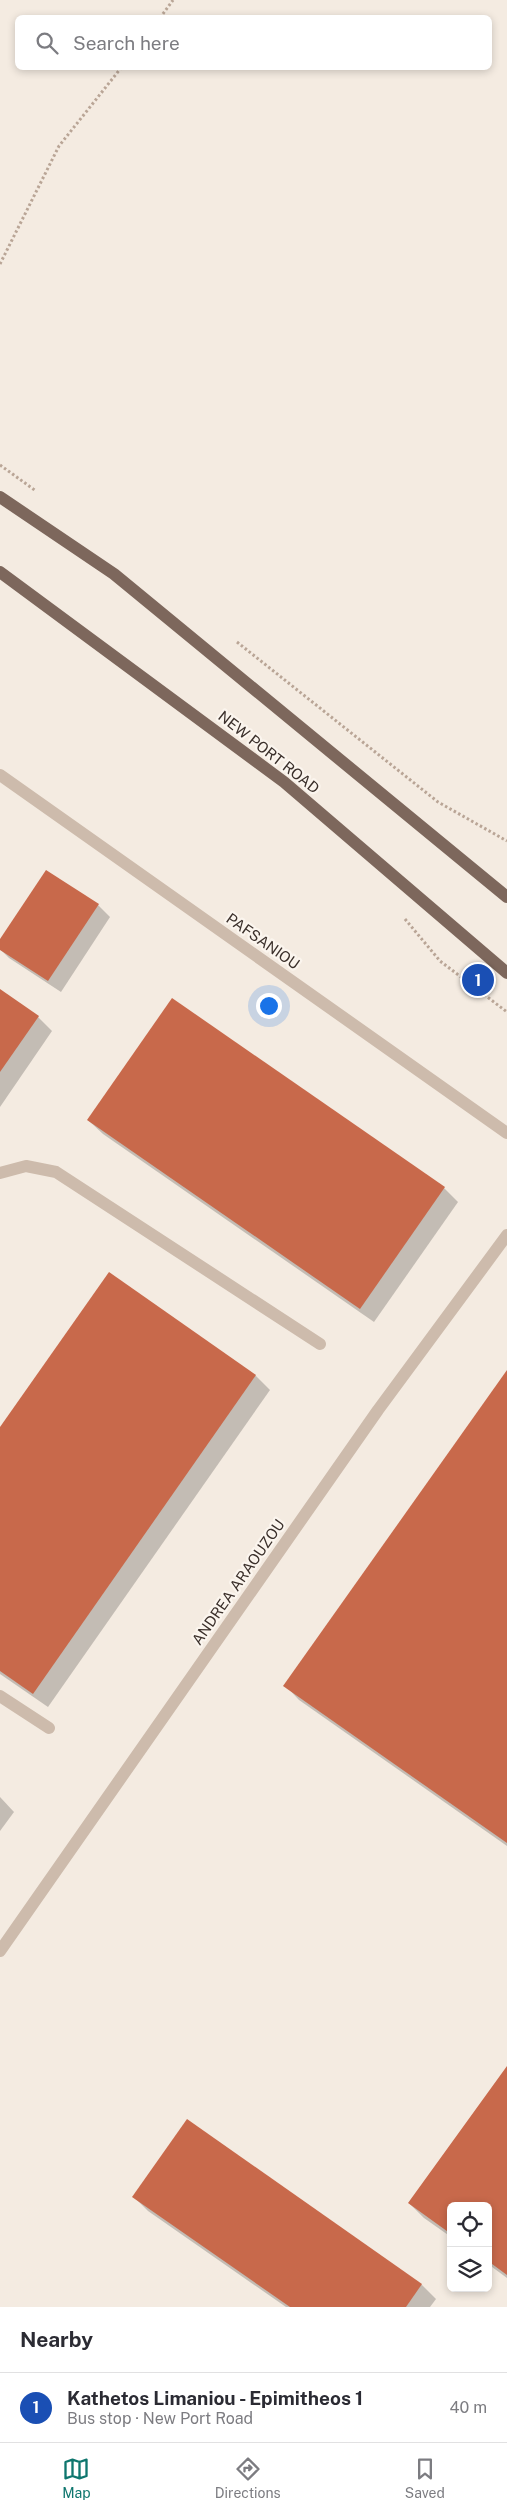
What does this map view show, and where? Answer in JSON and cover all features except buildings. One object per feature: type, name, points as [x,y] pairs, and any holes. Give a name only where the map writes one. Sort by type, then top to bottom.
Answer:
[{"type":"main road","points":[[0,497],[114,574],[507,896]]},
{"type":"main road","name":"NEW PORT ROAD","points":[[0,572],[284,782],[507,973]]},
{"type":"street","name":"PAFSANIOU","points":[[0,775],[507,1133]]},
{"type":"street","points":[[0,1173],[26,1166],[56,1172],[320,1344]]},
{"type":"street","name":"ANDREA ARAOUZOU","points":[[0,1951],[378,1410],[507,1235]]},
{"type":"street","points":[[0,1696],[49,1728]]},
{"type":"path","points":[[162,15],[173,0]]},
{"type":"path","points":[[0,264],[59,146],[119,70]]},
{"type":"place","name":"Kathetos Limaniou - Epimitheos 1","points":[[478,980]]}]
